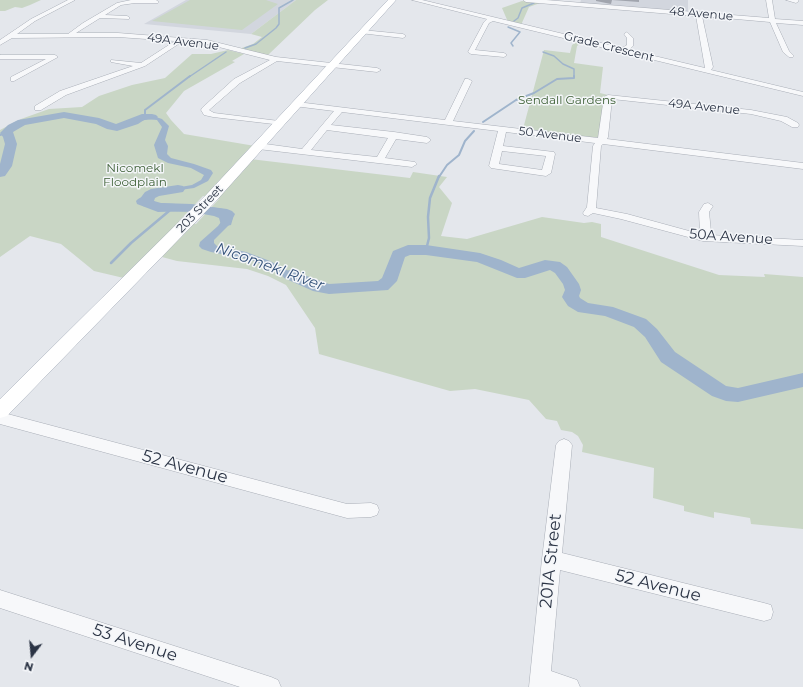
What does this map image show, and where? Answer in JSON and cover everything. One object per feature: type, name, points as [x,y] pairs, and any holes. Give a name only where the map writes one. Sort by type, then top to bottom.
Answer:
[{"type":"main road","name":"203 Street","points":[[0,411],[211,198],[392,0]]},
{"type":"street","points":[[0,43],[33,20],[72,0]]},
{"type":"street","name":"Grade Crescent","points":[[415,0],[686,66],[708,68],[803,94]]},
{"type":"street","name":"48 Avenue","points":[[526,0],[803,23]]},
{"type":"street","points":[[768,0],[773,20],[786,52],[791,56]]},
{"type":"street","points":[[789,0],[796,1]]},
{"type":"street","points":[[70,35],[82,25],[122,3],[135,1],[156,2]]},
{"type":"street","points":[[699,14],[708,68]]},
{"type":"street","points":[[98,16],[126,18]]},
{"type":"street","points":[[492,19],[487,22],[471,52],[504,54]]},
{"type":"street","points":[[362,32],[403,36]]},
{"type":"street","points":[[624,51],[630,46],[630,38],[627,34]]},
{"type":"street","name":"49A Avenue","points":[[11,36],[128,35],[182,39],[207,42],[276,59],[377,70]]},
{"type":"street","points":[[38,108],[63,93],[143,65],[182,39]]},
{"type":"street","points":[[0,58],[55,57],[14,79]]},
{"type":"street","points":[[276,59],[237,81],[207,106],[205,110],[207,113],[213,115],[279,123]]},
{"type":"street","points":[[113,61],[143,65]]},
{"type":"street","points":[[448,122],[468,81]]},
{"type":"street","name":"49A Avenue","points":[[601,141],[604,137],[606,99],[610,97],[758,113],[784,119],[795,125]]},
{"type":"street","name":"50 Avenue","points":[[298,104],[803,166]]},
{"type":"street","points":[[305,151],[340,109]]},
{"type":"street","points":[[325,127],[427,140]]},
{"type":"street","points":[[498,148],[551,154],[546,173],[494,166],[498,148],[503,129]]},
{"type":"street","points":[[380,159],[394,135]]},
{"type":"street","name":"50A Avenue","points":[[601,141],[597,146],[589,212],[623,216],[666,229],[704,238],[803,243]]},
{"type":"street","points":[[258,146],[380,159],[412,164]]},
{"type":"street","points":[[704,238],[706,232],[704,212],[708,206]]},
{"type":"street","name":"52 Avenue","points":[[0,418],[347,510],[371,510]]},
{"type":"street","name":"201A Street","points":[[564,445],[539,683],[570,687]]},
{"type":"street","name":"52 Avenue","points":[[551,559],[764,612]]},
{"type":"street","name":"53 Avenue","points":[[0,599],[271,687]]},
{"type":"shaded area","points":[[186,0],[296,0],[251,34],[144,24]]},
{"type":"shaded area","points":[[581,0],[688,0],[688,12],[580,3]]},
{"type":"green space","points":[[0,0],[41,0],[22,8],[15,7],[5,11],[0,11]]},
{"type":"green space","points":[[190,0],[266,0],[278,4],[242,30],[152,21]]},
{"type":"green space","points":[[296,0],[328,0],[315,10],[268,55],[239,49],[253,44],[262,37],[251,34]]},
{"type":"green space","points":[[522,1],[540,3],[529,7],[521,25],[508,22],[502,8]]},
{"type":"green space","name":"Sendall Gardens","points":[[578,41],[582,42],[577,46],[574,63],[603,67],[600,93],[608,95],[603,97],[600,137],[592,138],[523,129],[544,50],[570,53],[572,45]]},
{"type":"green space","name":"Nicomekl Floodplain","points":[[228,50],[244,54],[232,61],[235,62],[184,91],[166,113],[184,134],[255,146],[207,197],[203,196],[179,221],[183,222],[128,279],[94,271],[61,244],[30,236],[0,257],[0,130],[21,119],[49,109],[82,107],[99,96],[132,85],[165,78],[192,54],[211,54]]},
{"type":"green space","points":[[250,159],[410,178],[413,172],[447,177],[439,187],[452,203],[441,236],[467,239],[542,217],[584,223],[592,222],[601,224],[601,237],[719,275],[765,277],[764,274],[803,277],[803,529],[751,524],[750,518],[714,512],[714,518],[684,511],[684,506],[653,498],[654,468],[582,452],[583,445],[578,436],[572,432],[561,430],[557,421],[546,419],[529,400],[475,389],[450,391],[319,354],[315,328],[286,285],[268,276],[247,269],[177,261],[162,257],[191,223],[196,224],[219,199],[215,198]]},
{"type":"water","points":[[150,115],[162,119],[169,126],[165,140],[168,146],[167,154],[171,158],[211,170],[213,173],[208,181],[194,188],[159,193],[151,192],[192,185],[201,180],[204,175],[191,168],[168,163],[158,158],[154,145],[162,127],[157,120],[148,119],[130,124],[128,122]]},
{"type":"water","points":[[147,194],[155,195],[152,200],[157,203],[194,205],[189,211],[158,212],[137,204],[136,201],[138,199]]},
{"type":"water","points":[[212,207],[227,209],[235,214],[230,224],[214,240],[214,243],[217,246],[246,252],[270,261],[313,284],[312,288],[252,260],[202,249],[199,246],[200,242],[221,222],[221,218],[218,215],[207,212]]},
{"type":"waterway","points":[[245,48],[256,44],[276,28],[279,24],[279,8],[293,0]]},
{"type":"waterway","points":[[514,21],[518,18],[522,8],[534,3]]},
{"type":"waterway","points":[[508,27],[520,32],[511,43],[513,46]]},
{"type":"waterway","points":[[189,77],[226,52]]},
{"type":"waterway","points":[[483,122],[516,100],[534,93],[557,79],[574,78],[574,69],[563,64],[554,56],[543,52]]},
{"type":"waterway","points":[[145,117],[145,110],[190,76]]},
{"type":"waterway","name":"Nicomekl River","points":[[0,173],[6,166],[11,144],[9,135],[6,133],[12,127],[22,122],[64,115],[99,121],[111,127],[117,128],[134,122],[142,117],[152,117]]},
{"type":"waterway","points":[[439,177],[447,165],[459,155],[465,141],[474,131]]},
{"type":"waterway","name":"Nicomekl River","points":[[0,135],[6,133]]},
{"type":"waterway","points":[[426,250],[429,238],[428,217],[430,198],[439,176]]},
{"type":"waterway","name":"Nicomekl River","points":[[178,189],[156,192],[150,195],[147,199],[148,203],[160,207],[192,208],[218,212],[224,215],[226,222]]},
{"type":"waterway","points":[[111,263],[131,243],[169,211]]},
{"type":"waterway","name":"Nicomekl River","points":[[290,275],[319,287],[329,289],[382,286],[389,281],[398,254],[408,250],[426,250],[480,258],[517,273],[525,273],[545,265],[554,265],[561,270],[571,284],[573,290],[570,297],[574,302],[584,308],[607,311],[640,323],[651,333],[668,357],[719,391],[726,394],[738,395],[803,380]]}]
